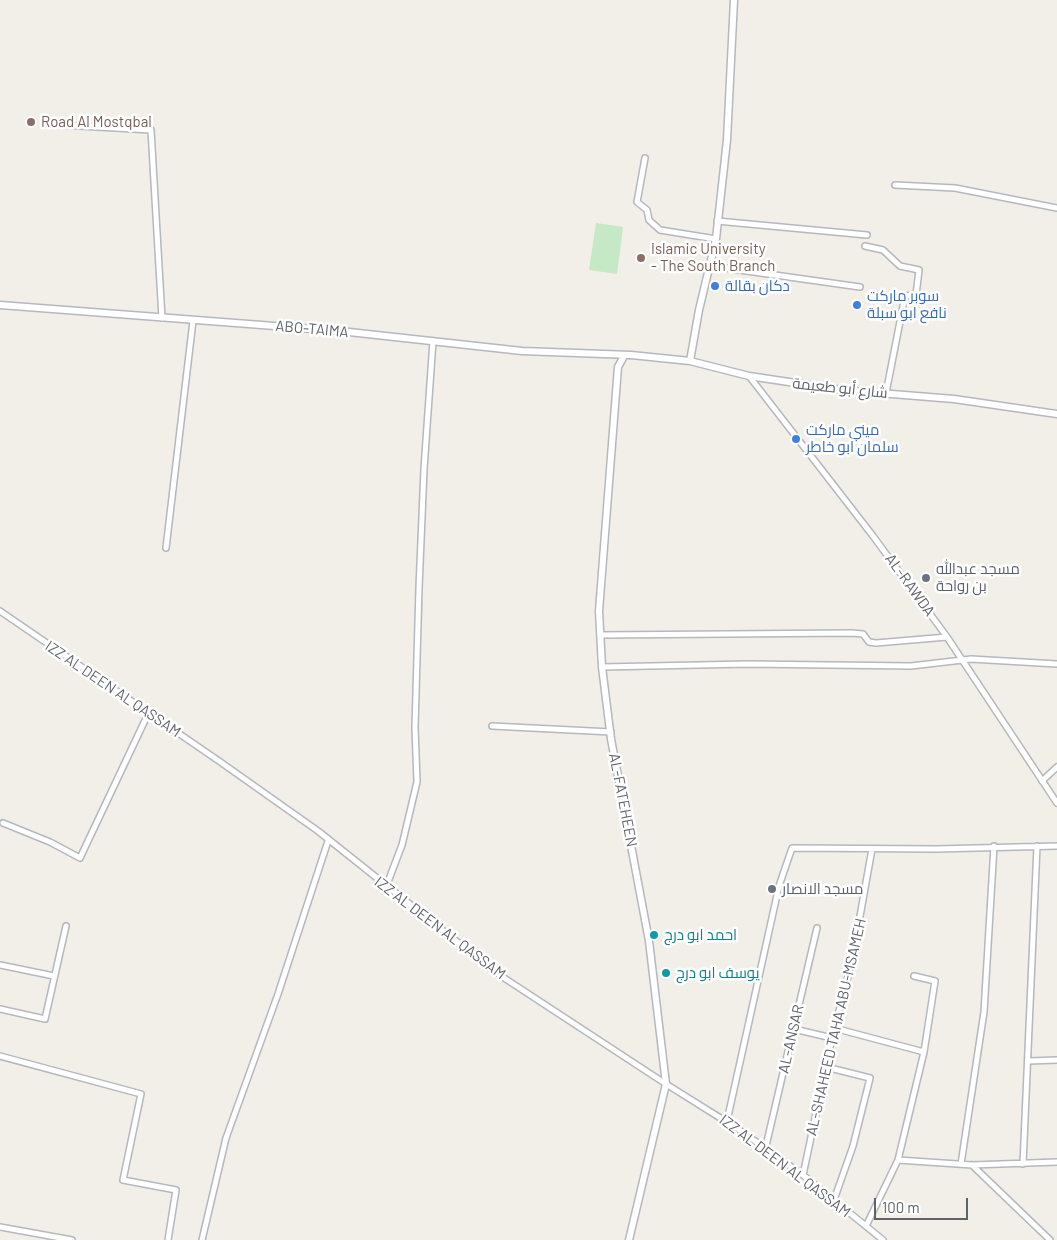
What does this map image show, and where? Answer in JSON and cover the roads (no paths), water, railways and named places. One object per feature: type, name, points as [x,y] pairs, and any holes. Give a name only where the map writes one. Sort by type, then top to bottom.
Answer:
[{"type":"street","points":[[690,362],[699,310],[716,239],[727,140],[734,0]]},
{"type":"street","points":[[62,125],[151,130],[162,318]]},
{"type":"street","points":[[645,158],[637,202],[647,210],[649,220],[660,230],[716,239]]},
{"type":"street","points":[[895,185],[955,188],[1057,208]]},
{"type":"street","points":[[717,221],[866,235]]},
{"type":"street","points":[[865,246],[883,250],[900,266],[919,270],[916,295],[905,296],[886,393]]},
{"type":"street","points":[[711,266],[860,288]]},
{"type":"street","name":"ABO-TAIMA","points":[[0,305],[340,331],[522,351],[624,356]]},
{"type":"street","points":[[166,548],[194,321]]},
{"type":"street","points":[[386,887],[402,845],[417,782],[415,727],[420,574],[424,469],[433,341]]},
{"type":"street","name":"شارع أبو طعيمة","points":[[624,356],[690,362],[749,376],[842,390],[954,399],[1057,414]]},
{"type":"street","name":"AL-FATEHEEN","points":[[624,356],[618,367],[600,602],[602,667],[611,732],[649,941],[666,1084],[629,1240]]},
{"type":"street","name":"AL-RAWDA","points":[[749,376],[873,536],[964,660],[1057,803]]},
{"type":"street","name":"IZZ AL DEEN AL QASSAM","points":[[0,611],[318,831],[328,842],[494,972],[666,1084],[727,1121],[765,1150],[803,1175],[883,1240]]},
{"type":"street","points":[[601,635],[852,633],[863,634],[869,642],[876,643],[947,637]]},
{"type":"street","points":[[602,667],[748,664],[911,666],[964,660],[1057,664]]},
{"type":"street","points":[[2,823],[50,842],[80,858],[148,714]]},
{"type":"street","points":[[492,726],[611,732]]},
{"type":"street","points":[[1042,781],[1057,768]]},
{"type":"street","points":[[202,1240],[226,1138],[278,994],[328,842]]},
{"type":"street","points":[[727,1121],[779,886],[792,848],[936,849],[994,846],[1057,846]]},
{"type":"street","points":[[960,1164],[984,1012],[994,846]]},
{"type":"street","points":[[1023,1164],[1037,846]]},
{"type":"street","name":"AL-SHAHEED TAHA ABU-MSAMEH","points":[[803,1175],[834,1028],[852,961],[872,848]]},
{"type":"street","points":[[0,1009],[45,1019],[66,926]]},
{"type":"street","name":"AL-ANSAR","points":[[765,1150],[817,928]]},
{"type":"street","points":[[0,965],[54,976]]},
{"type":"street","points":[[866,1226],[898,1160],[924,1052],[935,981],[914,976]]},
{"type":"street","points":[[834,1028],[924,1052]]},
{"type":"street","points":[[794,1029],[832,1038]]},
{"type":"street","points":[[0,1056],[141,1094],[123,1180],[176,1190],[168,1240]]},
{"type":"street","points":[[1028,1061],[1057,1060]]},
{"type":"street","points":[[826,1066],[870,1078],[854,1146],[834,1200]]},
{"type":"street","points":[[898,1160],[972,1165],[1057,1162]]},
{"type":"street","points":[[972,1165],[1050,1240]]},
{"type":"street","points":[[0,1227],[72,1240]]},
{"type":"place","name":"Road Al Mostqbal","points":[[31,122]]},
{"type":"place","name":"Islamic University - The South Branch","points":[[641,258]]},
{"type":"place","name":"دكان بقالة","points":[[715,286]]},
{"type":"place","name":"سوبر ماركت نافع ابو سبلة","points":[[857,305]]},
{"type":"place","name":"ميني ماركت سلمان ابو خاطر","points":[[796,439]]},
{"type":"place","name":"مسجد عبدالله بن رواحة","points":[[926,578]]},
{"type":"place","name":"مسجد الانصار","points":[[772,889]]},
{"type":"place","name":"احمد ابو درج","points":[[654,935]]},
{"type":"place","name":"يوسف ابو درج","points":[[666,973]]}]
